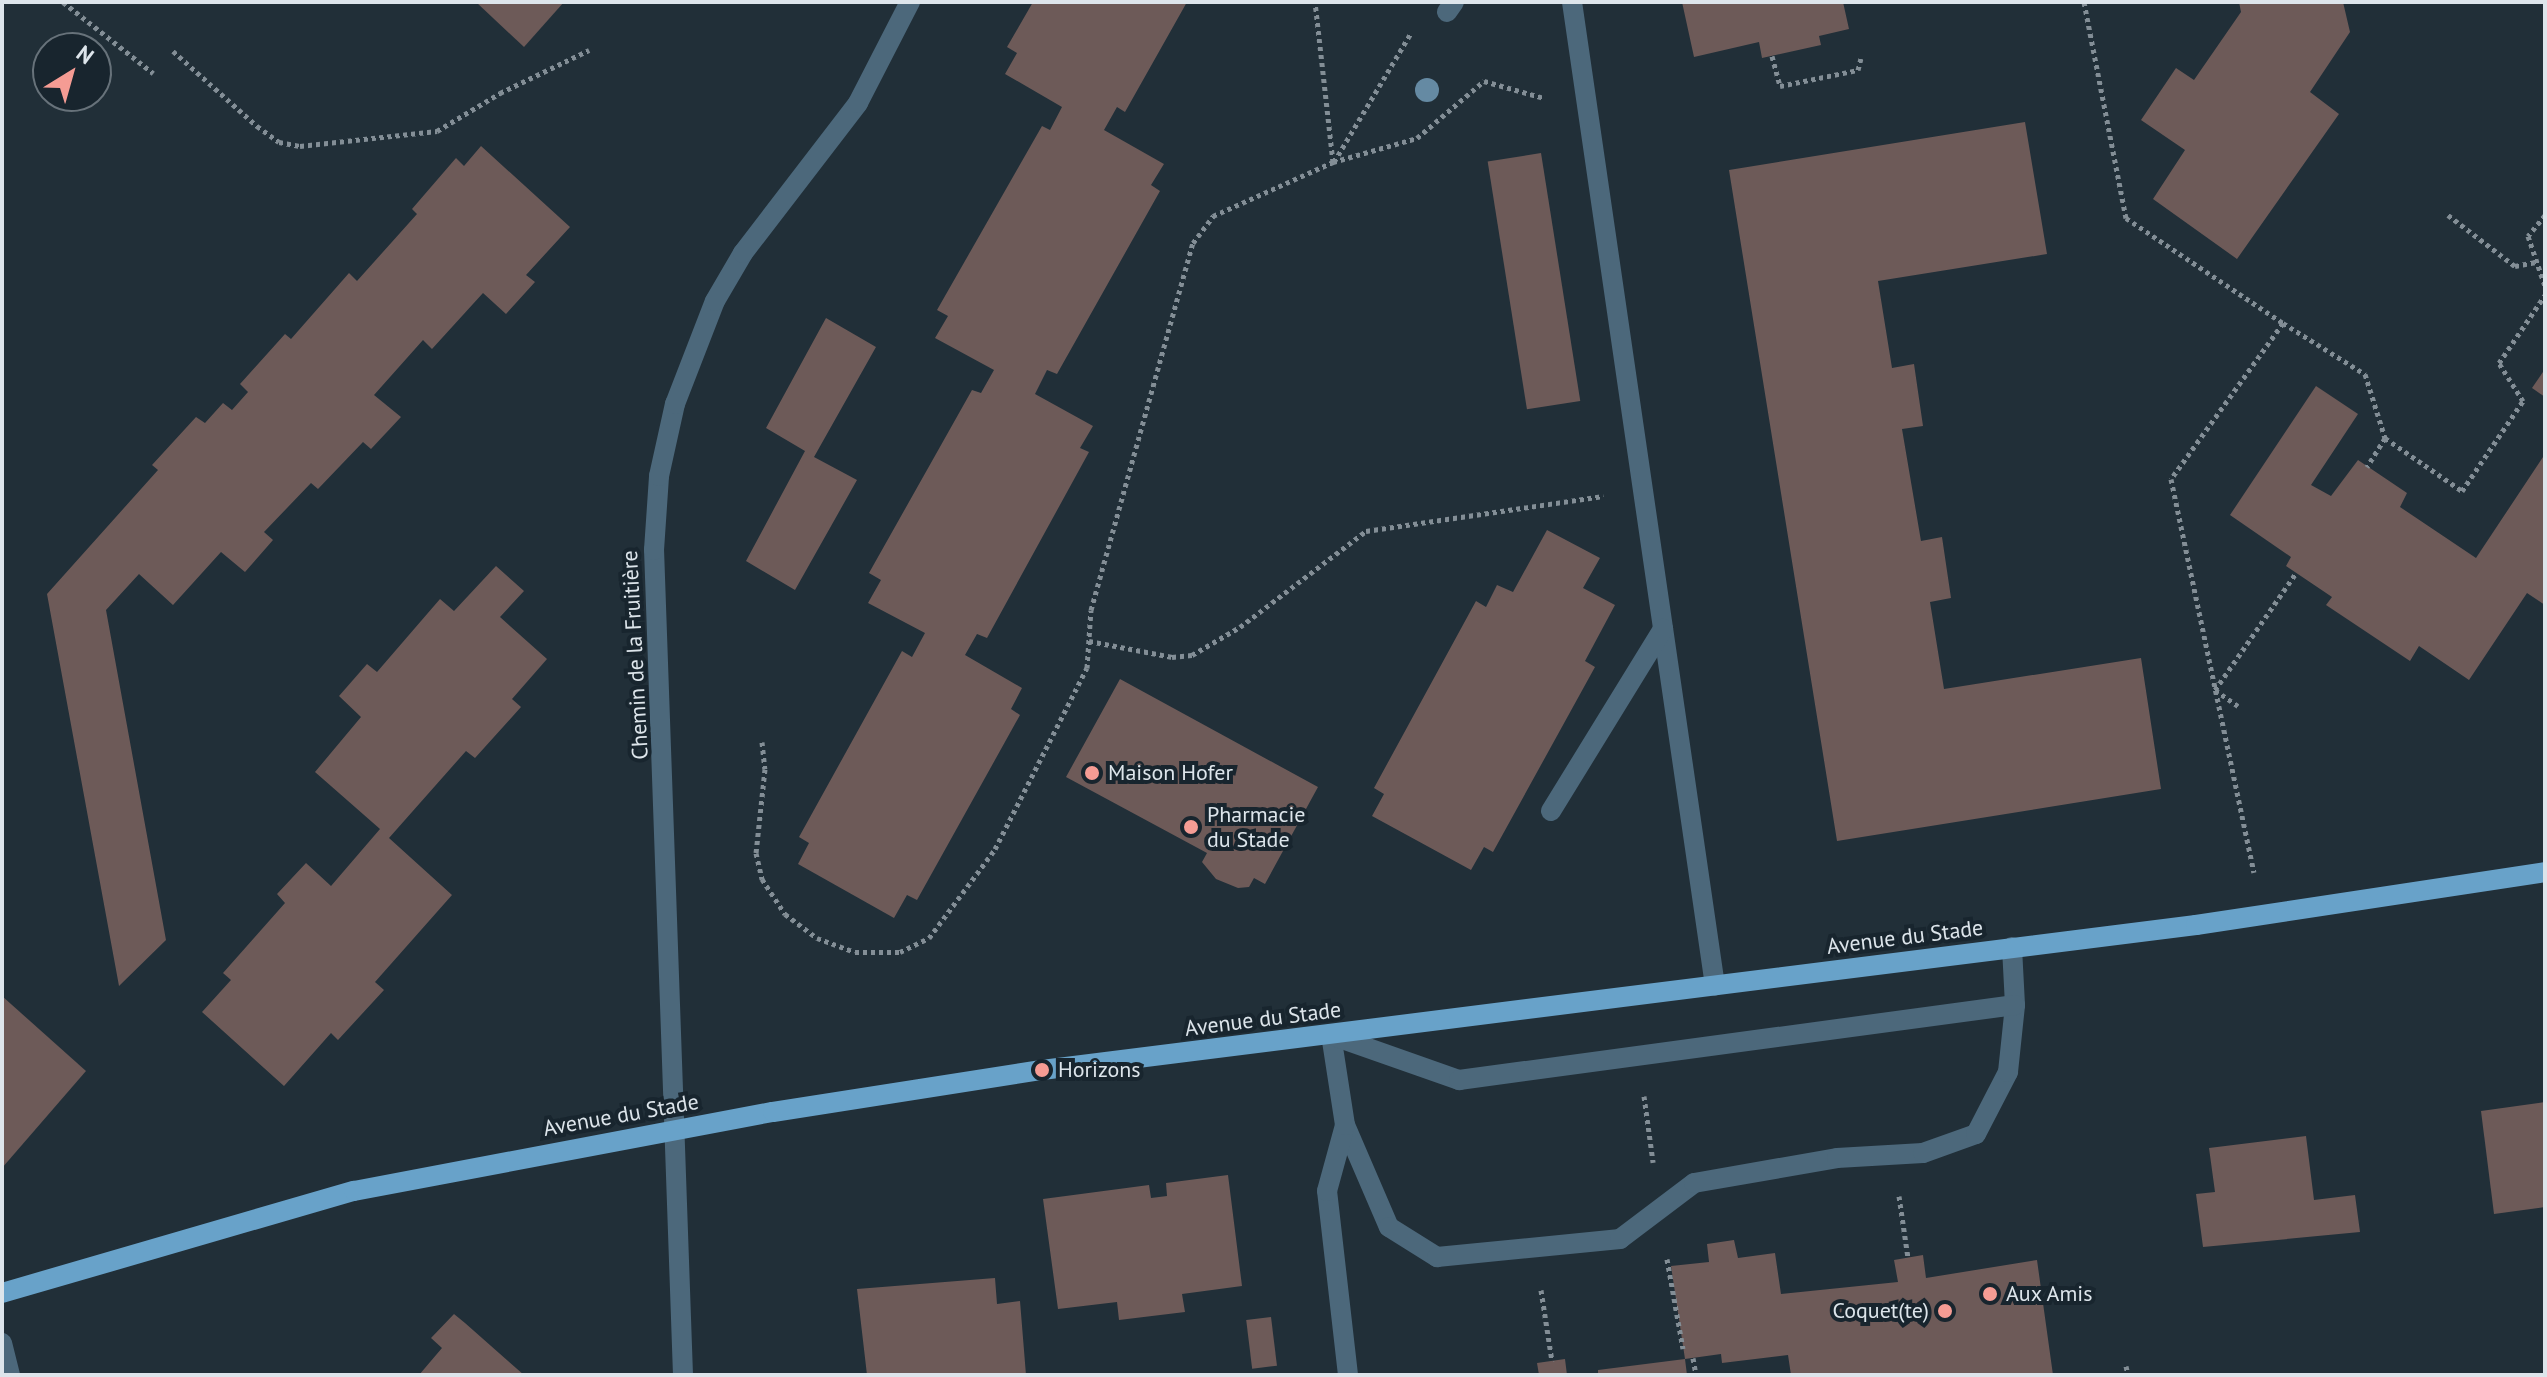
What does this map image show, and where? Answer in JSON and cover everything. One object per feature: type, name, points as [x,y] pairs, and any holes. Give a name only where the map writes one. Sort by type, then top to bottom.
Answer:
[{"type":"main road","name":"Avenue du Stade","points":[[2,1293],[354,1191],[674,1130],[1042,1070],[2263,914],[2545,872]]},
{"type":"street","name":"Chemin de la Fruitière","points":[[683,1375],[654,510],[667,438],[715,301],[743,253],[858,103],[910,2]]},
{"type":"street","points":[[1572,2],[1715,986]]},
{"type":"street","points":[[1551,811],[1663,629]]},
{"type":"street","points":[[2012,947],[2015,1005],[2008,1072],[1976,1134],[1923,1153],[1837,1158],[1694,1183],[1620,1239],[1437,1257],[1389,1227],[1345,1125],[1331,1035],[1459,1080],[2015,1005]]},
{"type":"street","points":[[1345,1125],[1327,1191],[1348,1375]]},
{"type":"street","points":[[2,1343],[10,1375]]},
{"type":"path","points":[[63,2],[153,73]]},
{"type":"path","points":[[1315,2],[1333,162]]},
{"type":"path","points":[[2084,2],[2126,218],[2365,374],[2385,438],[2462,491],[2523,401],[2499,363],[2545,295]]},
{"type":"path","points":[[1333,162],[1428,5],[1450,7]]},
{"type":"path","points":[[173,51],[279,142],[300,146],[437,131],[500,93],[589,50]]},
{"type":"path","points":[[1772,56],[1780,86],[1858,70],[1861,58]]},
{"type":"path","points":[[762,742],[765,769],[755,839],[762,879],[775,901],[794,922],[829,944],[870,954],[900,952],[917,947],[940,927],[995,849],[1087,668],[1091,610],[1193,243],[1213,216],[1333,162],[1417,138],[1492,79],[1588,115]]},
{"type":"path","points":[[2448,215],[2515,266],[2535,262]]},
{"type":"path","points":[[2545,215],[2528,236],[2545,286]]},
{"type":"path","points":[[2263,914],[2171,479],[2283,323]]},
{"type":"path","points":[[2367,467],[2385,438]]},
{"type":"path","points":[[1089,641],[1172,657],[1192,655],[1240,627],[1366,531],[1643,491]]},
{"type":"path","points":[[2215,690],[2296,573]]},
{"type":"path","points":[[2215,690],[2238,706]]},
{"type":"path","points":[[1893,1155],[1908,1258]]},
{"type":"path","points":[[1534,1249],[1552,1361]]},
{"type":"path","points":[[1693,1358],[1696,1375]]},
{"type":"path","points":[[2126,1366],[2128,1375]]},
{"type":"building","points":[[476,2],[564,2],[524,47]]},
{"type":"building","points":[[1033,2],[1187,2],[1125,112],[1117,107],[1104,130],[1164,164],[1151,185],[1160,191],[1057,374],[1047,370],[1035,394],[1093,426],[1080,448],[1089,452],[987,638],[977,634],[965,655],[1022,688],[1011,709],[1020,715],[917,900],[907,895],[894,918],[798,864],[809,843],[799,837],[902,651],[912,657],[925,633],[868,603],[881,580],[869,573],[972,390],[981,393],[994,370],[935,338],[948,316],[937,310],[1042,126],[1050,130],[1062,107],[1005,74],[1017,53],[1007,47]]},
{"type":"building","points":[[1682,2],[1843,2],[1849,29],[1819,36],[1821,45],[1762,58],[1759,42],[1694,57]]},
{"type":"building","points":[[2239,2],[2343,2],[2350,32],[2310,92],[2339,114],[2237,259],[2153,199],[2185,150],[2141,120],[2176,68],[2194,80],[2241,12]]},
{"type":"building","points":[[2025,122],[2047,254],[1878,281],[1892,368],[1914,364],[1923,426],[1902,429],[1921,541],[1942,537],[1951,598],[1930,602],[1944,689],[2141,658],[2161,789],[1837,841],[1729,170]]},
{"type":"building","points":[[481,146],[570,227],[526,275],[535,282],[506,314],[483,293],[432,349],[423,340],[374,395],[401,417],[371,449],[363,442],[318,489],[311,483],[264,532],[273,540],[245,572],[221,552],[173,605],[139,574],[106,610],[166,940],[119,986],[47,594],[158,470],[152,465],[196,417],[205,423],[223,403],[232,410],[248,392],[240,384],[285,334],[291,339],[349,273],[357,281],[417,214],[412,209],[456,158],[464,166]]},
{"type":"building","points":[[1541,153],[1580,401],[1527,409],[1488,161]]},
{"type":"building","points":[[826,318],[876,347],[814,457],[857,480],[795,590],[746,561],[805,451],[766,428]]},
{"type":"building","points":[[2545,369],[2545,397],[2532,388]]},
{"type":"building","points":[[2316,386],[2358,414],[2311,485],[2331,496],[2358,460],[2407,493],[2400,507],[2476,558],[2545,454],[2545,605],[2527,593],[2469,680],[2419,646],[2410,661],[2326,605],[2332,597],[2286,566],[2291,557],[2230,515]]},
{"type":"building","points":[[1547,530],[1600,558],[1583,588],[1615,605],[1585,661],[1595,667],[1493,852],[1484,847],[1471,870],[1372,816],[1384,794],[1374,788],[1476,601],[1486,607],[1497,585],[1513,592]]},
{"type":"building","points":[[496,566],[524,591],[500,617],[547,659],[512,699],[521,707],[475,758],[466,751],[389,838],[452,895],[375,982],[384,990],[338,1040],[331,1033],[284,1086],[202,1012],[231,980],[223,973],[285,903],[277,894],[306,863],[331,886],[380,829],[315,772],[361,717],[339,696],[367,664],[377,672],[440,599],[454,611]]},
{"type":"building","points":[[1120,679],[1318,787],[1265,884],[1254,878],[1249,887],[1238,888],[1216,879],[1202,862],[1207,853],[1066,777]]},
{"type":"building","points":[[2,996],[86,1071],[2,1168]]},
{"type":"building","points":[[2545,1102],[2545,1207],[2494,1214],[2481,1111]]},
{"type":"building","points":[[2306,1136],[2314,1200],[2355,1195],[2360,1232],[2203,1247],[2196,1194],[2215,1192],[2209,1148]]},
{"type":"building","points":[[1228,1175],[1242,1286],[1182,1294],[1185,1312],[1119,1320],[1117,1302],[1058,1309],[1043,1199],[1149,1185],[1151,1198],[1167,1196],[1166,1183]]},
{"type":"building","points":[[1734,1240],[1738,1258],[1775,1253],[1781,1294],[1898,1282],[1894,1260],[1923,1255],[1926,1278],[2037,1260],[2053,1375],[1791,1375],[1788,1355],[1722,1363],[1721,1354],[1685,1359],[1671,1266],[1709,1262],[1707,1244]]},
{"type":"building","points":[[995,1278],[997,1304],[1020,1301],[1026,1375],[867,1375],[857,1289]]},
{"type":"building","points":[[454,1314],[524,1375],[419,1375],[442,1348],[431,1338]]},
{"type":"building","points":[[1271,1317],[1277,1366],[1252,1369],[1246,1320]]},
{"type":"building","points":[[1565,1359],[1567,1375],[1539,1375],[1537,1363]]},
{"type":"building","points":[[1685,1359],[1687,1375],[1598,1375],[1598,1370]]},
{"type":"place","name":"Maison Hofer","points":[[1092,773]]},
{"type":"place","name":"Pharmacie du Stade","points":[[1191,827]]},
{"type":"place","name":"Horizons","points":[[1042,1070]]},
{"type":"place","name":"Aux Amis","points":[[1990,1294]]},
{"type":"place","name":"Coquet(te)","points":[[1945,1311]]}]
